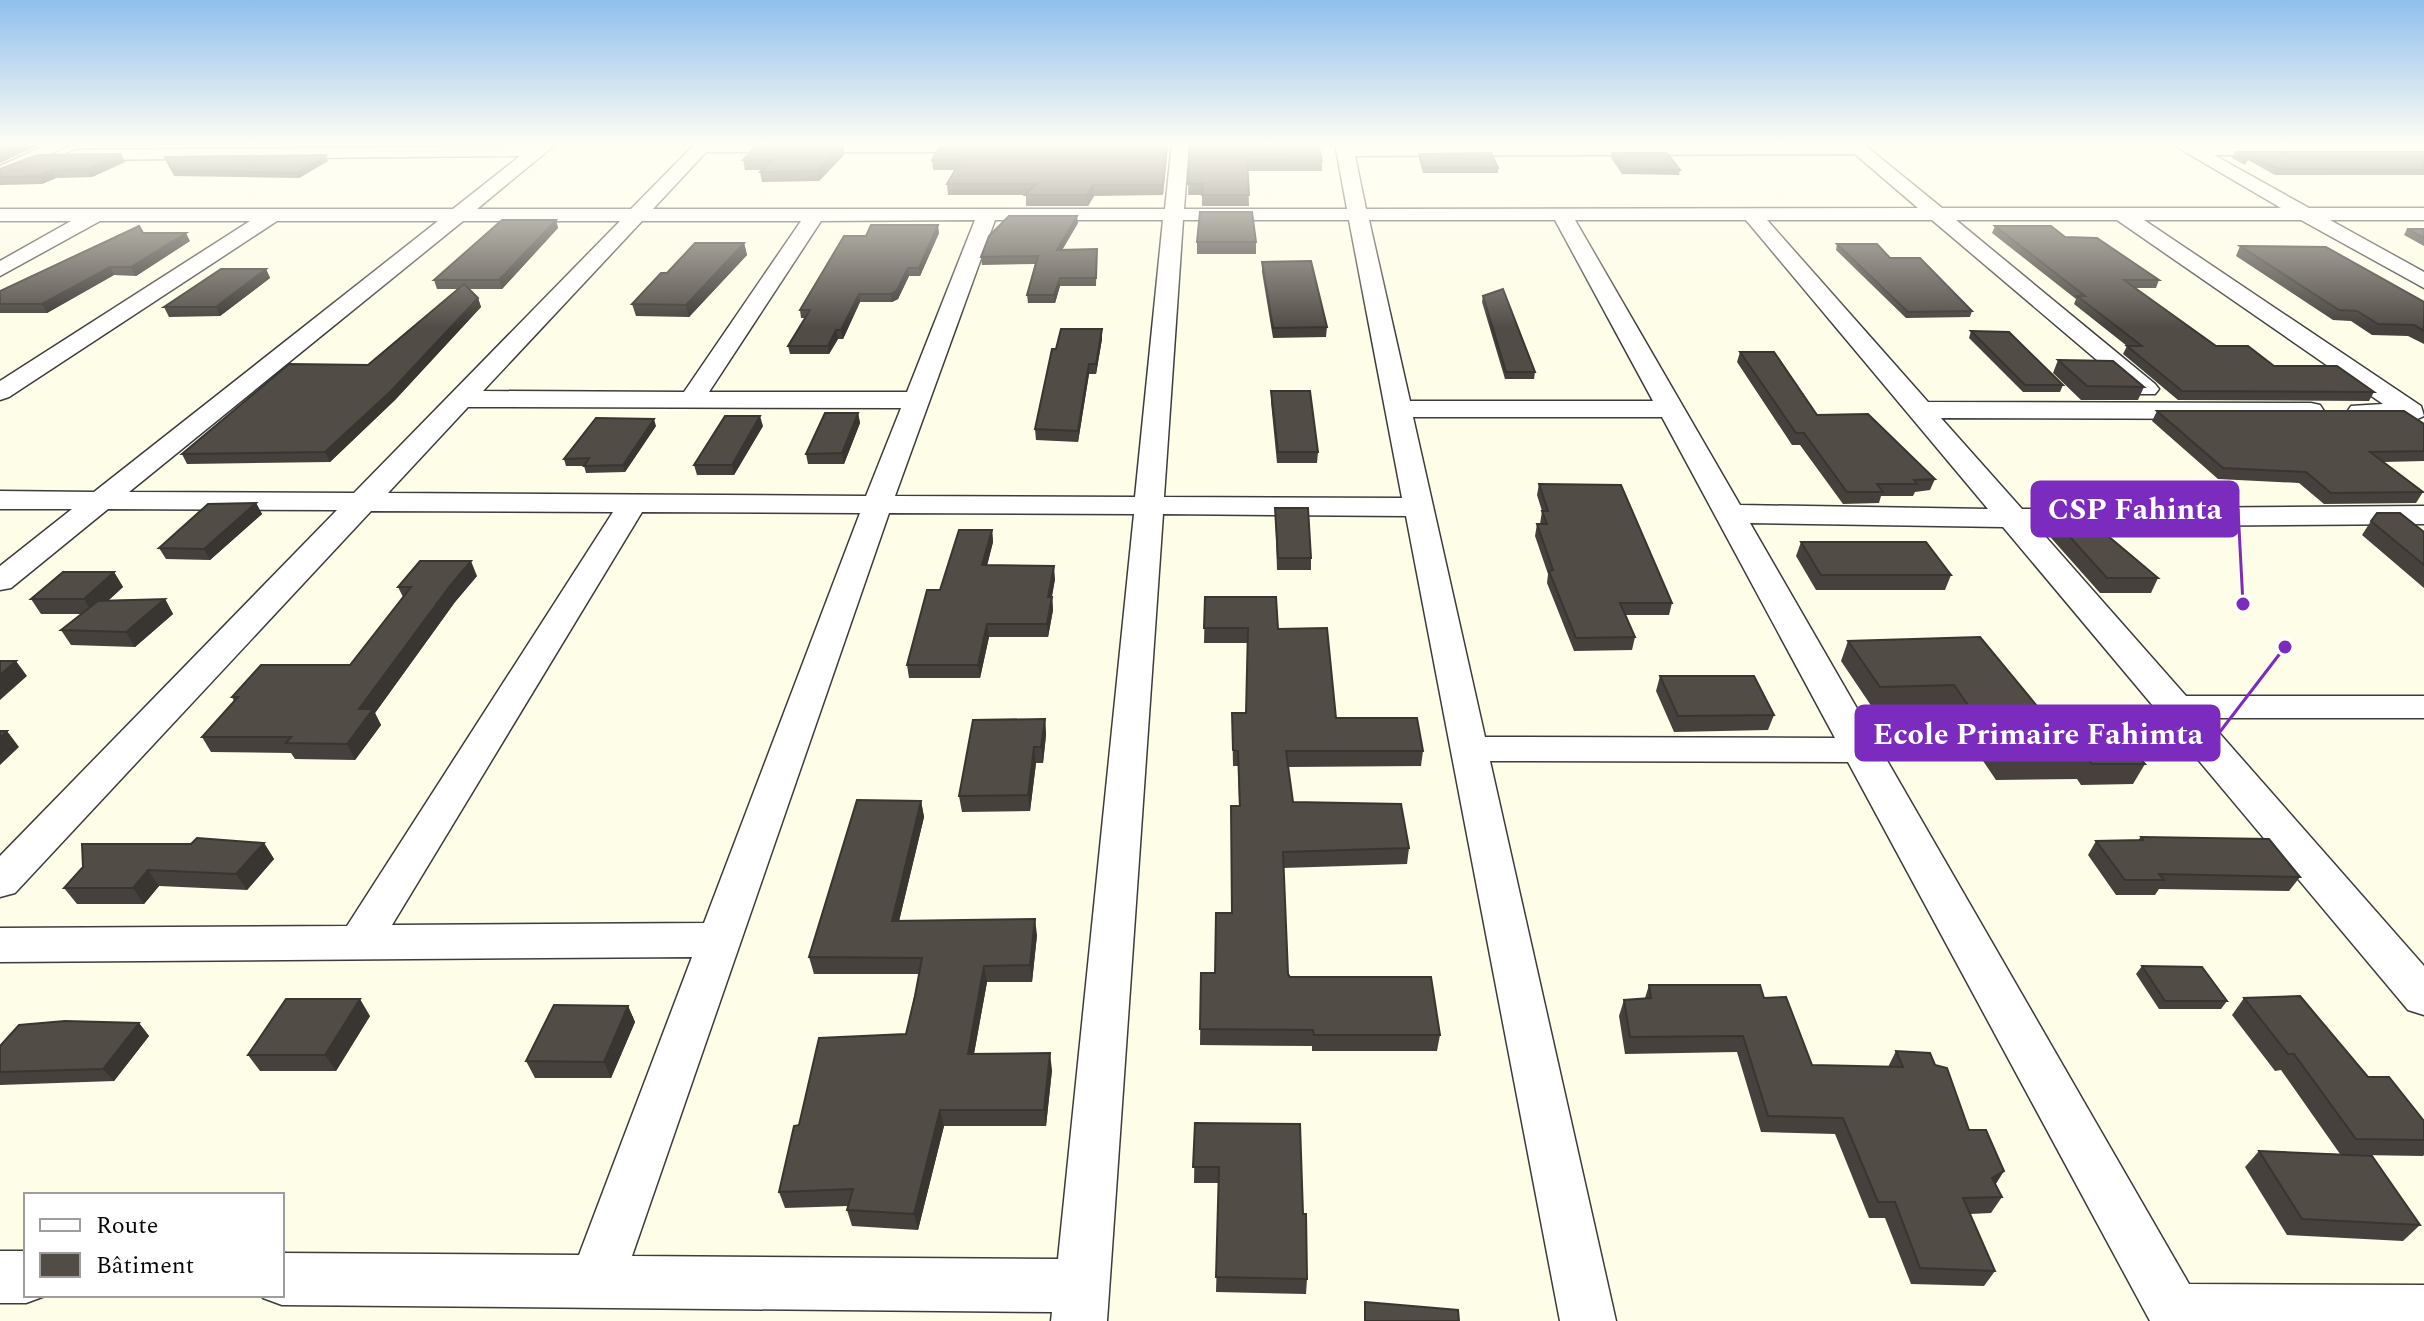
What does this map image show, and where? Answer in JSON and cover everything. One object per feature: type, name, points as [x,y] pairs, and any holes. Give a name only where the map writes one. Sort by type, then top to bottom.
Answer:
[{"type":"street","points":[[0,581],[471,205]]},
{"type":"street","points":[[0,882],[646,205]]},
{"type":"street","points":[[284,1279],[596,1282],[1080,1303],[1174,205]]},
{"type":"street","points":[[1356,205],[1588,1321]]},
{"type":"street","points":[[1926,205],[2171,411]]},
{"type":"street","points":[[2290,205],[2424,281]]},
{"type":"street","points":[[0,215],[1358,217],[2424,214]]},
{"type":"street","points":[[0,270],[96,215]]},
{"type":"street","points":[[0,392],[273,215]]},
{"type":"street","points":[[2123,215],[2418,416]]},
{"type":"street","points":[[691,400],[814,216]]},
{"type":"street","points":[[596,1282],[877,505],[987,216]]},
{"type":"street","points":[[1563,216],[2177,1316],[2424,1312]]},
{"type":"street","points":[[1753,216],[2173,707],[2416,977]]},
{"type":"street","points":[[460,399],[918,400]]},
{"type":"street","points":[[1398,409],[1670,409]]},
{"type":"street","points":[[1919,410],[2418,416]]},
{"type":"street","points":[[0,500],[1418,507]]},
{"type":"street","points":[[360,941],[633,503]]},
{"type":"street","points":[[1729,514],[2012,518],[2424,515]]},
{"type":"street","points":[[2173,707],[2424,707]]},
{"type":"street","points":[[1469,749],[1861,750]]},
{"type":"street","points":[[0,945],[718,940]]},
{"type":"street","points":[[0,1277],[24,1277]]},
{"type":"building","points":[[1200,212],[1252,212],[1256,242],[1197,242]]},
{"type":"building","points":[[1009,216],[1077,216],[1057,250],[1097,249],[1096,278],[1060,278],[1054,295],[1027,295],[1038,256],[981,257],[989,236]]},
{"type":"building","points":[[502,220],[556,220],[499,280],[434,280]]},
{"type":"building","points":[[871,225],[938,225],[919,268],[908,268],[897,290],[891,294],[859,294],[841,330],[836,330],[828,346],[788,346],[810,310],[800,310],[844,236],[866,236]]},
{"type":"building","points":[[139,226],[143,233],[186,233],[131,267],[110,267],[42,304],[0,304],[0,291]]},
{"type":"building","points":[[1995,226],[2051,226],[2065,237],[2097,238],[2159,280],[2124,280],[2216,346],[2248,346],[2274,366],[2337,366],[2374,392],[2182,391],[2127,346],[2142,346],[2077,296],[2085,296]]},
{"type":"building","points":[[2407,229],[2424,229],[2424,238]]},
{"type":"building","points":[[695,243],[744,243],[686,305],[632,304],[661,273],[667,273]]},
{"type":"building","points":[[1837,244],[1877,244],[1890,258],[1920,258],[1972,311],[1908,312]]},
{"type":"building","points":[[2240,246],[2326,247],[2424,302],[2424,331],[2414,325],[2378,324],[2357,311],[2339,310]]},
{"type":"building","points":[[1311,261],[1327,327],[1273,328],[1262,262]]},
{"type":"building","points":[[221,269],[266,269],[216,307],[164,307]]},
{"type":"building","points":[[464,284],[478,298],[391,391],[325,452],[182,454],[289,364],[368,365]]},
{"type":"building","points":[[1503,289],[1535,372],[1506,372],[1483,296]]},
{"type":"building","points":[[1061,329],[1102,329],[1096,364],[1089,364],[1078,431],[1035,429],[1052,349],[1056,349]]},
{"type":"building","points":[[1971,331],[2009,332],[2063,385],[2025,385]]},
{"type":"building","points":[[1740,352],[1774,352],[1817,415],[1868,414],[1935,479],[1914,480],[1917,484],[1877,484],[1883,492],[1847,492],[1804,433],[1796,433]]},
{"type":"building","points":[[2058,360],[2113,361],[2144,387],[2087,386]]},
{"type":"building","points":[[1271,391],[1310,391],[1318,452],[1278,452]]},
{"type":"building","points":[[2157,411],[2404,411],[2424,424],[2424,451],[2370,452],[2423,492],[2331,493],[2306,472],[2223,468]]},
{"type":"building","points":[[825,413],[858,413],[842,453],[806,454]]},
{"type":"building","points":[[725,416],[760,416],[732,465],[694,465]]},
{"type":"building","points":[[596,418],[654,419],[623,465],[584,466],[589,458],[564,459]]},
{"type":"building","points":[[1539,484],[1621,485],[1672,603],[1620,603],[1635,637],[1576,638],[1549,571],[1553,570],[1537,524],[1547,524],[1542,511],[1548,511]]},
{"type":"building","points":[[256,503],[204,549],[159,548],[208,504]]},
{"type":"building","points":[[1275,508],[1308,508],[1311,558],[1278,558]]},
{"type":"building","points":[[2377,513],[2400,513],[2424,532],[2424,565],[2371,521]]},
{"type":"building","points":[[2050,515],[2083,515],[2158,578],[2107,578]]},
{"type":"building","points":[[959,530],[992,530],[982,565],[1054,566],[1047,624],[987,624],[978,665],[907,665],[927,590],[940,590]]},
{"type":"building","points":[[1801,542],[1926,542],[1951,575],[1821,575]]},
{"type":"building","points":[[420,561],[471,561],[359,709],[373,709],[347,744],[286,743],[291,737],[202,737],[238,697],[232,697],[261,665],[350,665],[411,587],[398,587]]},
{"type":"building","points":[[63,572],[114,572],[84,599],[31,599]]},
{"type":"building","points":[[1205,597],[1276,597],[1278,629],[1327,628],[1336,718],[1417,718],[1423,751],[1286,751],[1293,802],[1401,804],[1409,848],[1283,852],[1288,974],[1290,977],[1431,977],[1440,1035],[1314,1035],[1313,1030],[1200,1029],[1201,973],[1215,973],[1216,913],[1232,913],[1231,806],[1240,806],[1238,751],[1233,750],[1232,713],[1246,713],[1248,628],[1204,628]]},
{"type":"building","points":[[165,599],[126,632],[61,630],[98,601]]},
{"type":"building","points":[[1980,637],[2051,723],[2111,723],[2145,764],[2092,764],[2088,759],[2006,760],[1954,685],[1880,687],[1848,641]]},
{"type":"building","points":[[0,661],[16,661],[0,675]]},
{"type":"building","points":[[1660,676],[1754,676],[1774,715],[1678,716]]},
{"type":"building","points":[[1045,719],[1041,747],[1034,747],[1028,795],[959,796],[973,720]]},
{"type":"building","points":[[857,800],[921,801],[892,921],[1035,919],[1030,965],[984,966],[968,1054],[1050,1053],[1044,1110],[940,1110],[914,1214],[847,1210],[853,1189],[779,1192],[794,1126],[799,1125],[819,1038],[906,1034],[915,996],[922,958],[809,957]]},
{"type":"building","points":[[2141,837],[2269,839],[2300,877],[2159,874],[2164,880],[2125,880],[2096,841],[2143,840]]},
{"type":"building","points":[[197,838],[264,843],[236,874],[148,870],[133,888],[64,888],[83,867],[82,844],[191,844]]},
{"type":"building","points":[[2142,966],[2202,967],[2227,1001],[2165,1001]]},
{"type":"building","points":[[1649,985],[1760,985],[1764,998],[1786,997],[1812,1065],[1903,1067],[1896,1051],[1930,1053],[1935,1065],[1947,1068],[1969,1130],[1986,1130],[2004,1171],[1992,1178],[2002,1197],[1963,1198],[1995,1271],[1920,1268],[1895,1202],[1878,1202],[1843,1118],[1768,1116],[1743,1036],[1630,1037],[1624,1000],[1651,998]]},
{"type":"building","points":[[2300,996],[2368,1077],[2389,1077],[2424,1121],[2424,1140],[2356,1139],[2294,1054],[2288,1054],[2244,998]]},
{"type":"building","points":[[286,999],[360,999],[325,1055],[248,1055]]},
{"type":"building","points":[[554,1005],[628,1006],[604,1062],[526,1061]]},
{"type":"building","points":[[65,1021],[139,1023],[103,1069],[0,1072],[0,1046],[19,1025]]},
{"type":"building","points":[[1195,1123],[1300,1124],[1307,1279],[1216,1277],[1219,1167],[1193,1167]]},
{"type":"building","points":[[2259,1151],[2372,1156],[2420,1225],[2302,1219]]},
{"type":"building","points":[[1365,1302],[1458,1310],[1459,1321],[1365,1321]]},
{"type":"place","name":"CSP Fahinta","points":[[2243,604]]},
{"type":"place","name":"Ecole Primaire Fahimta","points":[[2285,647]]}]
